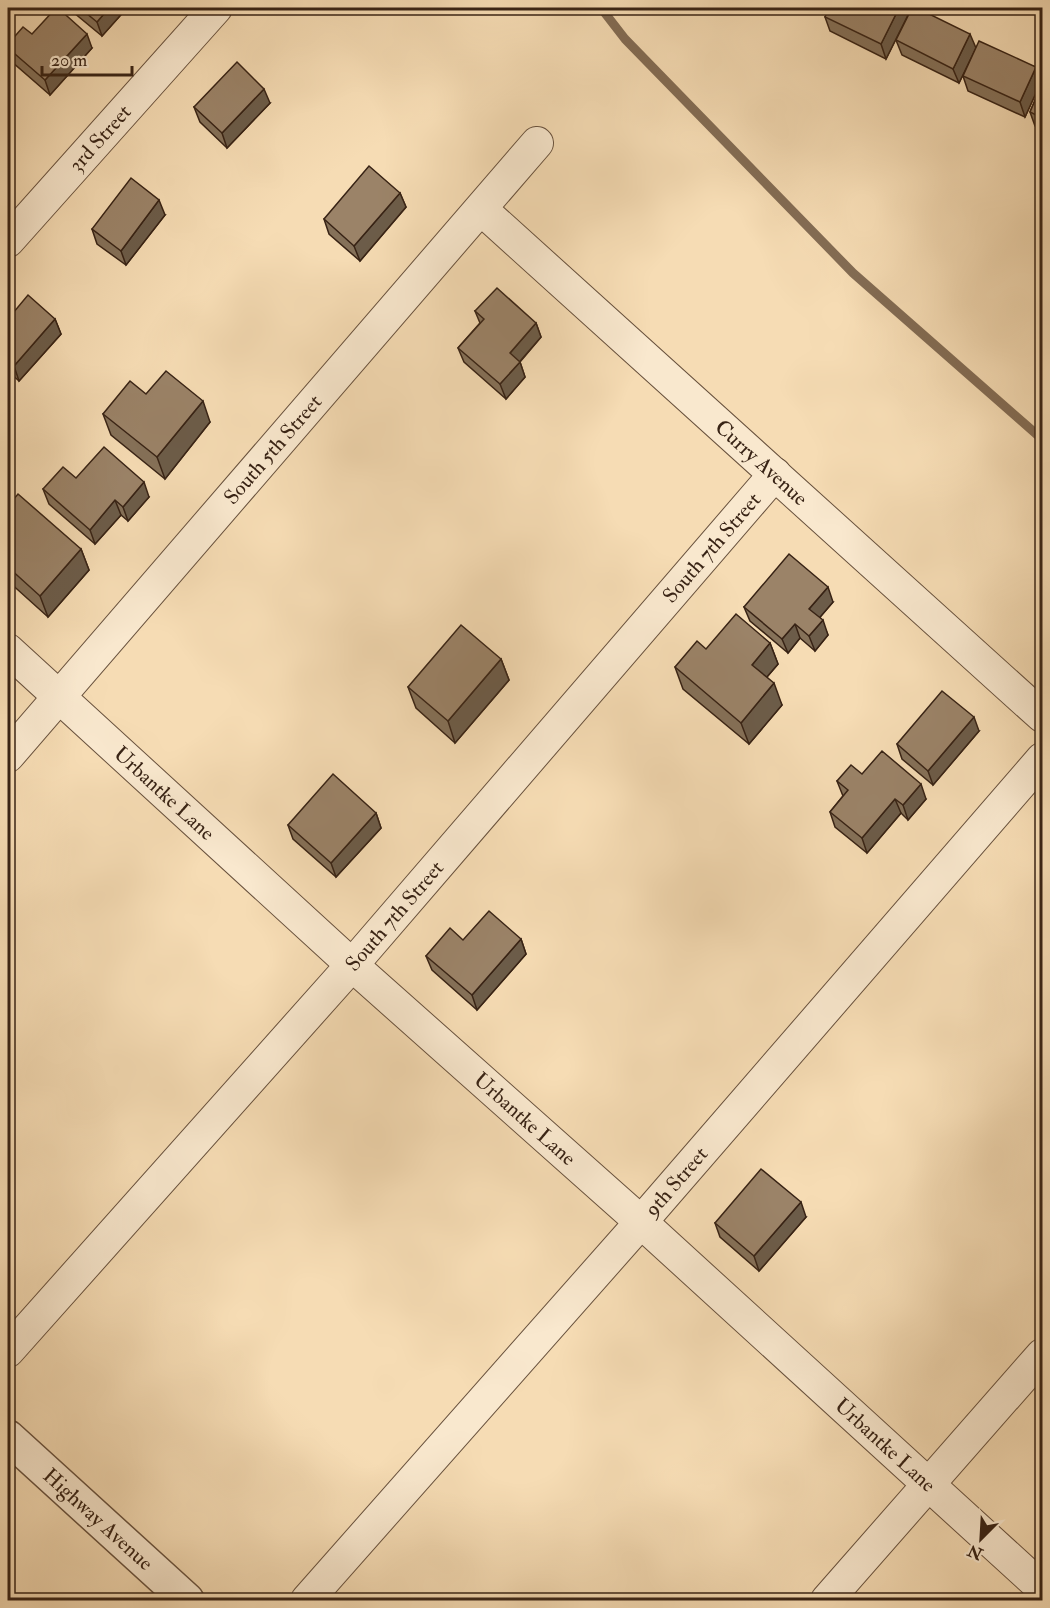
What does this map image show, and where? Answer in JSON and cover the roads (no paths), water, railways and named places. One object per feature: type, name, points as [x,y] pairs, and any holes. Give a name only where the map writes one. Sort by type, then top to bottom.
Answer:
[{"type":"street","name":"3rd Street","points":[[8,242],[216,8]]},
{"type":"street","name":"South 5th Street","points":[[8,756],[537,143]]},
{"type":"street","name":"Curry Avenue","points":[[481,209],[1042,716]]},
{"type":"street","name":"South 7th Street","points":[[8,1351],[352,965],[775,474]]},
{"type":"street","name":"Urbantke Lane","points":[[8,650],[352,965],[641,1222],[1042,1588]]},
{"type":"street","name":"9th Street","points":[[308,1600],[641,1222],[1042,759]]},
{"type":"street","points":[[827,1600],[1042,1355]]},
{"type":"street","name":"Highway Avenue","points":[[8,1437],[186,1600]]},
{"type":"waterway","points":[[601,8],[625,39],[853,273],[1042,439]]}]
